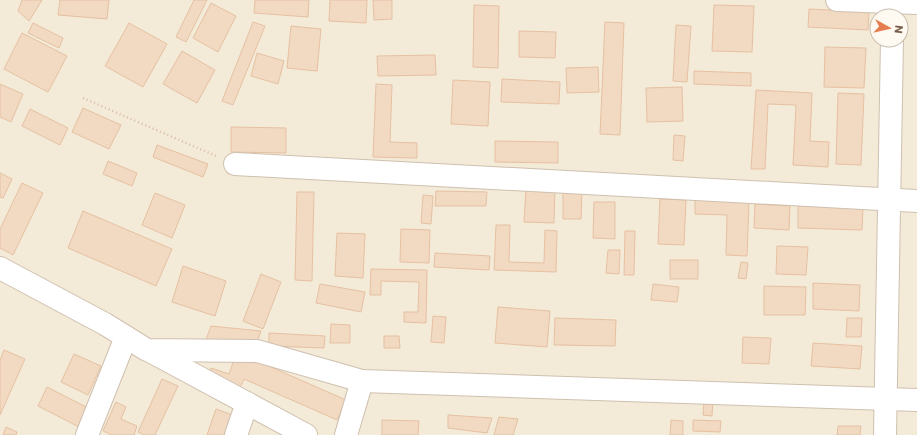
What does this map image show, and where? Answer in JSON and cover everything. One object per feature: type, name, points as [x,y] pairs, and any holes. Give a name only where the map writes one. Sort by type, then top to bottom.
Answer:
[{"type":"street","points":[[837,0],[893,6],[917,3]]},
{"type":"street","points":[[885,435],[892,48]]},
{"type":"street","points":[[235,164],[917,201]]},
{"type":"street","points":[[0,268],[306,435]]},
{"type":"street","points":[[87,435],[126,337]]},
{"type":"street","points":[[148,350],[257,351],[362,381],[917,400]]},
{"type":"street","points":[[346,435],[362,381]]},
{"type":"street","points":[[236,435],[247,403]]},
{"type":"path","points":[[83,98],[235,164]]},
{"type":"shaded area","points":[[0,0],[917,0],[917,435],[0,435]]},
{"type":"building","points":[[22,0],[42,0],[29,21],[18,11]]},
{"type":"building","points":[[60,0],[109,0],[107,19],[58,15]]},
{"type":"building","points":[[194,0],[207,0],[186,42],[176,37]]},
{"type":"building","points":[[255,0],[309,0],[308,17],[254,13]]},
{"type":"building","points":[[330,0],[367,0],[366,23],[329,21]]},
{"type":"building","points":[[373,0],[392,0],[392,19],[374,20]]},
{"type":"building","points":[[211,3],[236,16],[218,52],[193,38]]},
{"type":"building","points":[[474,5],[499,6],[498,68],[473,67]]},
{"type":"building","points":[[714,5],[754,6],[752,52],[712,51]]},
{"type":"building","points":[[809,9],[869,12],[868,30],[808,27]]},
{"type":"building","points":[[253,22],[265,26],[233,105],[222,101]]},
{"type":"building","points":[[605,22],[624,23],[620,135],[600,134]]},
{"type":"building","points":[[33,23],[63,38],[59,48],[28,33]]},
{"type":"building","points":[[129,23],[167,44],[143,87],[105,66]]},
{"type":"building","points":[[676,25],[691,26],[687,82],[673,81]]},
{"type":"building","points":[[291,26],[321,29],[317,71],[287,68]]},
{"type":"building","points":[[519,31],[556,32],[555,58],[519,57]]},
{"type":"building","points":[[22,33],[67,56],[48,92],[4,69]]},
{"type":"building","points":[[825,47],[866,48],[864,88],[824,87]]},
{"type":"building","points":[[182,51],[215,70],[197,103],[163,84]]},
{"type":"building","points":[[257,53],[284,61],[278,84],[251,76]]},
{"type":"building","points":[[435,55],[436,75],[378,76],[377,56]]},
{"type":"building","points":[[598,67],[599,92],[567,93],[566,68]]},
{"type":"building","points":[[694,71],[751,73],[751,86],[694,84]]},
{"type":"building","points":[[502,79],[560,82],[559,104],[501,102]]},
{"type":"building","points":[[453,80],[490,82],[488,126],[451,124]]},
{"type":"building","points":[[0,84],[23,94],[11,122],[0,117]]},
{"type":"building","points":[[376,84],[392,85],[390,142],[417,143],[417,158],[373,157]]},
{"type":"building","points":[[682,87],[683,121],[647,122],[646,88]]},
{"type":"building","points":[[756,90],[812,93],[810,141],[829,142],[828,167],[793,165],[796,105],[768,104],[765,169],[751,169]]},
{"type":"building","points":[[838,93],[864,94],[861,165],[836,164]]},
{"type":"building","points":[[83,108],[121,125],[109,149],[72,132]]},
{"type":"building","points":[[30,109],[68,128],[60,145],[22,126]]},
{"type":"building","points":[[231,127],[286,128],[286,153],[231,152]]},
{"type":"building","points":[[674,135],[685,136],[683,161],[673,160]]},
{"type":"building","points":[[495,141],[558,142],[558,163],[495,162]]},
{"type":"building","points":[[157,145],[208,164],[203,177],[153,157]]},
{"type":"building","points":[[108,161],[137,173],[132,186],[103,174]]},
{"type":"building","points":[[0,173],[12,179],[3,198],[0,197]]},
{"type":"building","points":[[22,183],[43,193],[13,255],[0,248],[0,229]]},
{"type":"building","points":[[526,187],[555,188],[554,223],[524,222]]},
{"type":"building","points":[[563,190],[582,191],[581,219],[563,219]]},
{"type":"building","points":[[436,191],[487,192],[486,206],[435,206]]},
{"type":"building","points":[[297,192],[314,192],[312,281],[295,280]]},
{"type":"building","points":[[155,193],[185,205],[172,238],[142,225]]},
{"type":"building","points":[[423,195],[433,196],[431,224],[421,223]]},
{"type":"building","points":[[660,199],[686,200],[684,245],[658,244]]},
{"type":"building","points":[[695,200],[749,202],[747,256],[726,255],[727,215],[695,214]]},
{"type":"building","points":[[594,202],[615,202],[615,239],[593,238]]},
{"type":"building","points":[[755,204],[790,206],[789,230],[754,228]]},
{"type":"building","points":[[798,205],[863,207],[862,230],[798,228]]},
{"type":"building","points":[[83,211],[172,249],[156,286],[68,248]]},
{"type":"building","points":[[496,225],[510,225],[509,262],[544,263],[545,230],[557,231],[556,272],[494,270]]},
{"type":"building","points":[[401,229],[430,230],[429,263],[400,262]]},
{"type":"building","points":[[625,231],[635,231],[634,275],[624,275]]},
{"type":"building","points":[[337,233],[365,234],[363,278],[335,276]]},
{"type":"building","points":[[777,246],[808,247],[806,275],[776,274]]},
{"type":"building","points":[[608,250],[620,250],[619,274],[606,273]]},
{"type":"building","points":[[435,253],[490,256],[489,270],[434,267]]},
{"type":"building","points":[[670,260],[698,260],[698,279],[670,279]]},
{"type":"building","points":[[741,262],[748,263],[746,279],[738,278]]},
{"type":"building","points":[[183,266],[226,281],[215,316],[172,302]]},
{"type":"building","points":[[371,269],[427,270],[426,323],[404,322],[404,312],[418,312],[419,282],[381,281],[381,295],[370,295]]},
{"type":"building","points":[[261,274],[281,282],[263,329],[243,321]]},
{"type":"building","points":[[813,283],[860,285],[859,311],[813,309]]},
{"type":"building","points":[[320,284],[365,292],[361,312],[316,303]]},
{"type":"building","points":[[653,284],[679,287],[677,302],[651,300]]},
{"type":"building","points":[[764,286],[806,287],[805,315],[764,315]]},
{"type":"building","points":[[498,307],[550,311],[547,347],[495,343]]},
{"type":"building","points":[[433,316],[446,317],[444,343],[431,342]]},
{"type":"building","points":[[555,318],[616,320],[615,346],[554,345]]},
{"type":"building","points":[[847,318],[862,318],[861,337],[846,337]]},
{"type":"building","points":[[331,324],[350,325],[350,343],[330,343]]},
{"type":"building","points":[[211,326],[261,331],[255,348],[204,345]]},
{"type":"building","points":[[269,333],[325,336],[324,348],[269,346]]},
{"type":"building","points":[[384,336],[399,336],[400,348],[384,348]]},
{"type":"building","points":[[743,337],[771,338],[769,364],[742,363]]},
{"type":"building","points":[[813,343],[862,346],[860,369],[811,366]]},
{"type":"building","points":[[4,350],[25,359],[0,415],[0,360]]},
{"type":"building","points":[[74,354],[101,366],[88,395],[61,382]]},
{"type":"building","points":[[234,360],[255,360],[346,400],[337,420],[244,379],[238,392],[206,377],[211,368],[229,374]]},
{"type":"building","points":[[162,379],[178,386],[155,435],[144,435],[138,432]]},
{"type":"building","points":[[47,387],[92,410],[83,429],[38,406]]},
{"type":"building","points":[[704,401],[713,401],[712,416],[703,415]]},
{"type":"building","points":[[116,402],[126,407],[121,419],[137,426],[134,435],[112,435],[103,431]]},
{"type":"building","points":[[216,409],[238,417],[231,435],[207,435]]},
{"type":"building","points":[[448,415],[492,418],[487,433],[448,428]]},
{"type":"building","points":[[499,417],[518,419],[513,435],[494,435]]},
{"type":"building","points":[[382,420],[419,421],[418,435],[382,435]]},
{"type":"building","points":[[671,420],[683,421],[683,435],[670,435]]},
{"type":"building","points":[[693,420],[721,421],[720,432],[693,431]]},
{"type":"building","points":[[838,426],[861,426],[860,435],[837,435]]},
{"type":"building","points":[[6,427],[17,432],[16,435],[3,435]]}]
